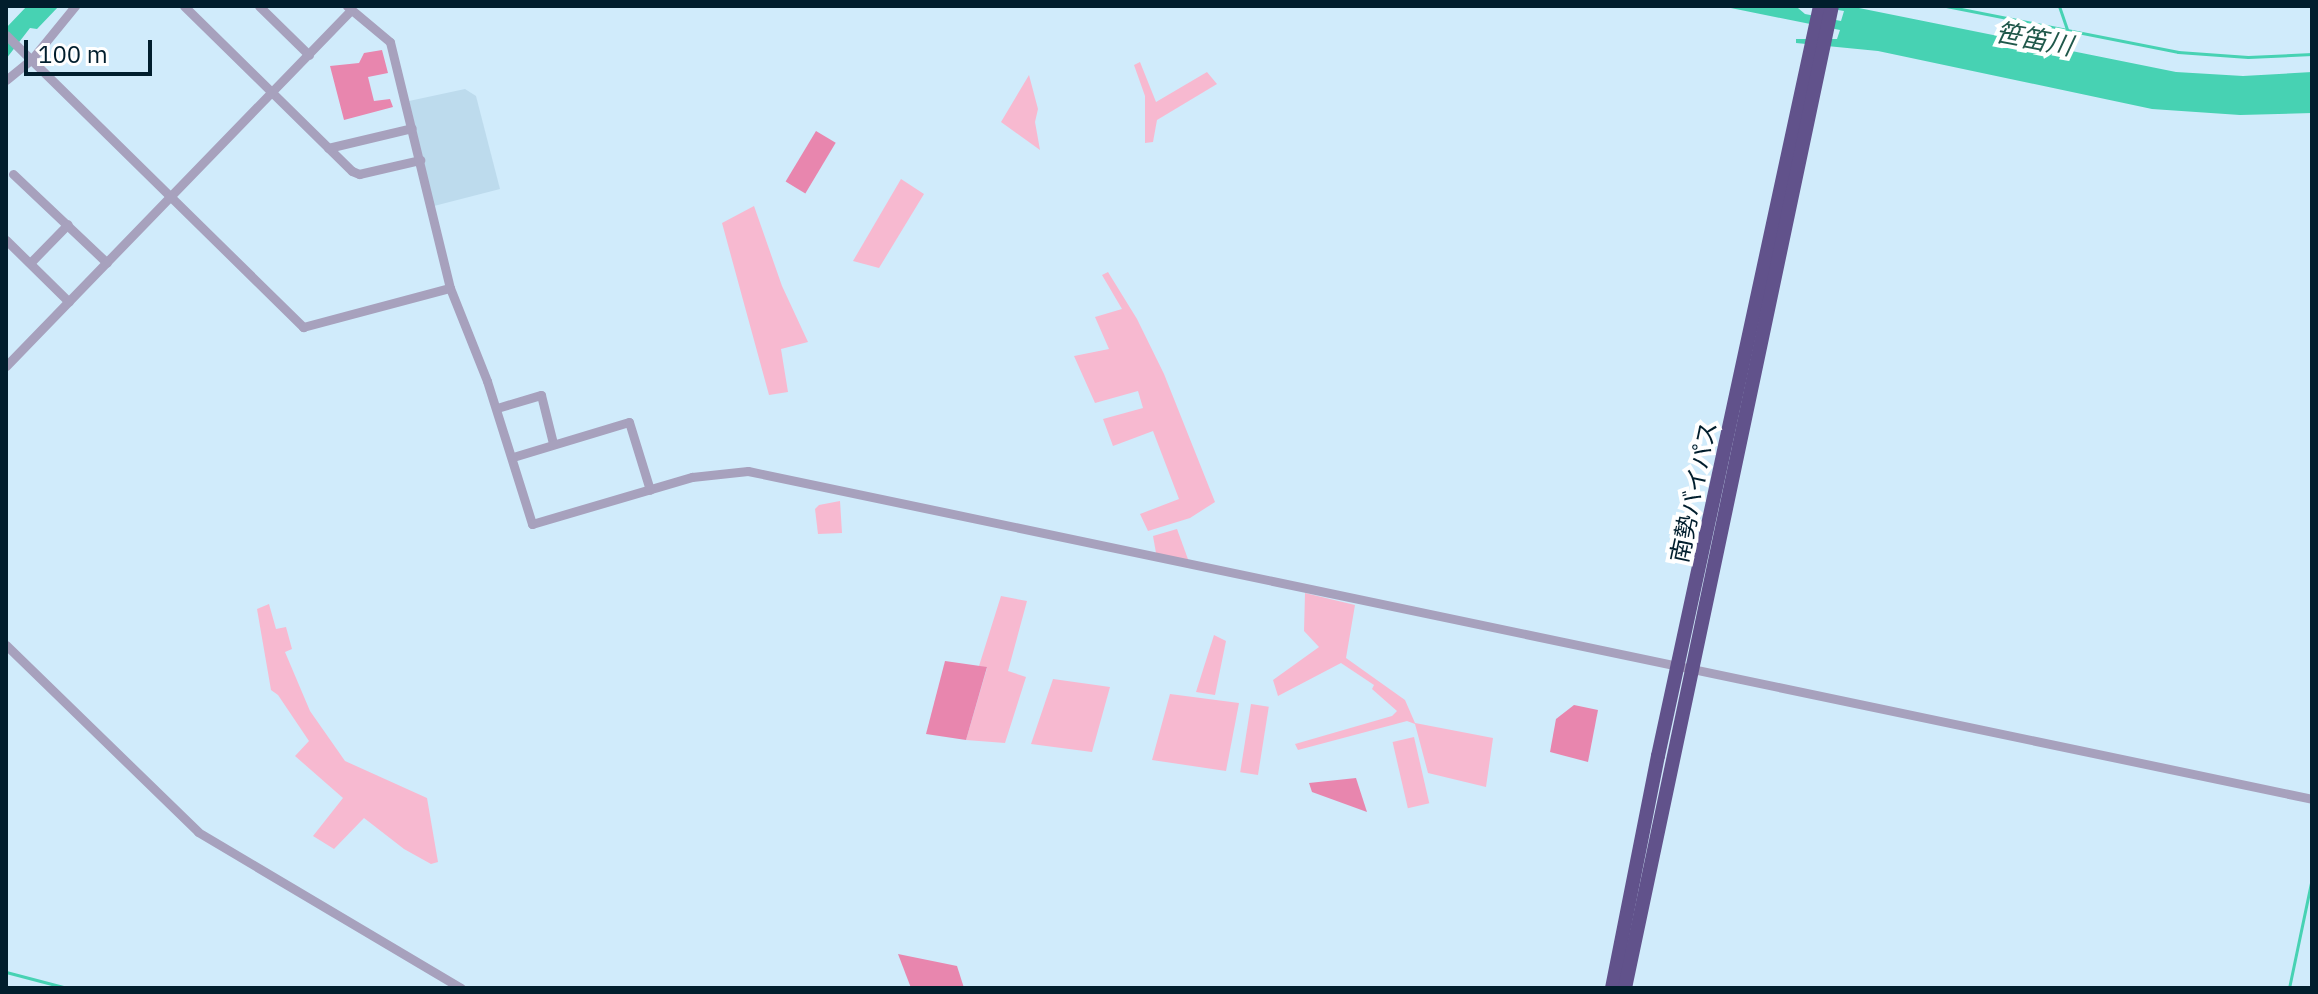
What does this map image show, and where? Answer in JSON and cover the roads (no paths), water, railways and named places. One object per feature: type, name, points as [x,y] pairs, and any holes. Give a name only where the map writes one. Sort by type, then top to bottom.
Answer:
[{"type":"highway","name":"南勢バイパス","points":[[1612,988],[1685,668],[1814,61],[1820,6]]},
{"type":"highway","name":"南勢バイパス","points":[[1814,61],[1832,6]]},
{"type":"highway","name":"南勢バイパス","points":[[1625,988],[1685,668]]},
{"type":"street","points":[[6,80],[75,6]]},
{"type":"street","points":[[184,6],[328,148],[359,174],[420,160]]},
{"type":"street","points":[[259,6],[309,55]]},
{"type":"street","points":[[6,366],[272,94],[349,8],[390,42],[450,288],[497,408],[532,524],[692,477],[748,471],[2312,799]]},
{"type":"street","points":[[6,35],[303,327],[450,288]]},
{"type":"street","points":[[328,148],[412,128]]},
{"type":"street","points":[[13,174],[107,263]]},
{"type":"street","points":[[30,263],[68,224]]},
{"type":"street","points":[[6,240],[69,302]]},
{"type":"street","points":[[497,408],[541,395],[553,443]]},
{"type":"street","points":[[513,457],[629,422],[650,490]]},
{"type":"street","points":[[6,645],[198,832],[461,988]]},
{"type":"waterway","name":"笹笛川","points":[[1946,6],[2178,52],[2248,57],[2312,54]]},
{"type":"waterway","name":"笹笛川","points":[[2059,6],[2070,38]]},
{"type":"waterway","points":[[2289,988],[2312,878]]},
{"type":"waterway","points":[[6,972],[67,988]]}]
